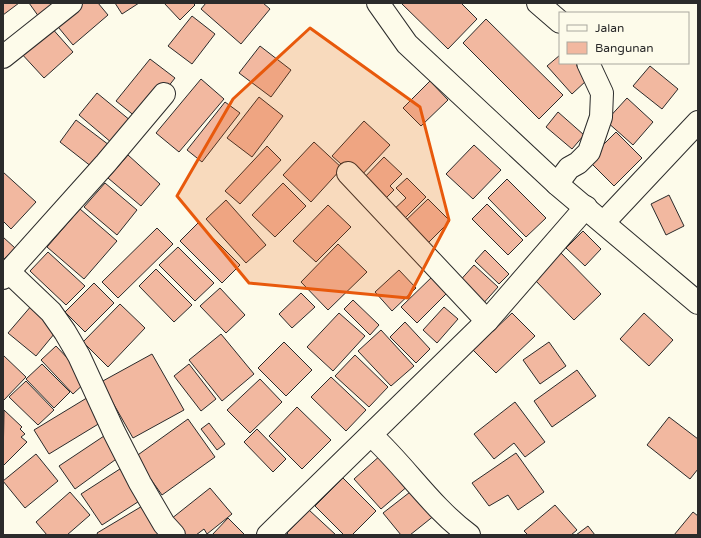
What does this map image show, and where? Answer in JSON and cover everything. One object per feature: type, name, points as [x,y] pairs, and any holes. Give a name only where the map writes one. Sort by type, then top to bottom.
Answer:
[{"type":"street","points":[[6,49],[70,3]]},
{"type":"street","points":[[378,3],[407,44],[557,184],[604,222],[698,303]]},
{"type":"street","points":[[538,3],[559,21]]},
{"type":"street","points":[[557,184],[569,168],[578,163],[589,152],[601,117],[602,93],[588,64]]},
{"type":"street","points":[[164,94],[106,163],[6,275],[51,312],[65,332],[79,356],[114,432],[140,483],[164,524],[174,535]]},
{"type":"street","points":[[604,222],[698,122]]},
{"type":"street","points":[[348,173],[487,321]]},
{"type":"street","points":[[268,535],[487,321],[586,207]]},
{"type":"street","points":[[371,434],[386,448],[443,513],[469,535]]},
{"type":"highlighted area","points":[[310,28],[420,107],[449,220],[408,298],[249,283],[177,196],[233,99]]},
{"type":"building","points":[[3,3],[19,3],[3,15]]},
{"type":"building","points":[[29,3],[60,3],[39,17]]},
{"type":"building","points":[[76,3],[98,3],[108,15],[73,45],[54,22]]},
{"type":"building","points":[[115,3],[139,3],[122,14]]},
{"type":"building","points":[[164,3],[193,3],[195,5],[180,20]]},
{"type":"building","points":[[206,3],[263,3],[270,9],[241,44],[201,9]]},
{"type":"building","points":[[401,3],[461,3],[477,19],[448,49]]},
{"type":"building","points":[[192,16],[215,34],[192,64],[168,46]]},
{"type":"building","points":[[486,19],[563,95],[539,119],[463,43]]},
{"type":"building","points":[[50,26],[73,52],[44,78],[20,52]]},
{"type":"building","points":[[260,46],[291,70],[271,97],[239,73]]},
{"type":"building","points":[[559,56],[559,64],[581,64],[587,80],[572,94],[547,66]]},
{"type":"building","points":[[150,59],[175,78],[141,121],[116,101]]},
{"type":"building","points":[[650,66],[678,89],[662,109],[633,86]]},
{"type":"building","points":[[201,79],[224,99],[179,152],[156,133]]},
{"type":"building","points":[[430,81],[448,100],[421,126],[403,108]]},
{"type":"building","points":[[97,93],[131,121],[112,143],[79,115]]},
{"type":"building","points":[[259,97],[283,116],[252,157],[227,138]]},
{"type":"building","points":[[627,98],[653,122],[633,145],[606,121]]},
{"type":"building","points":[[225,102],[240,113],[202,162],[187,150]]},
{"type":"building","points":[[558,112],[584,135],[572,149],[546,127]]},
{"type":"building","points":[[76,120],[109,145],[92,167],[60,142]]},
{"type":"building","points":[[364,121],[390,145],[358,179],[332,156]]},
{"type":"building","points":[[616,132],[642,158],[614,186],[588,160]]},
{"type":"building","points":[[314,142],[342,168],[311,202],[283,175]]},
{"type":"building","points":[[474,145],[501,170],[473,199],[446,174]]},
{"type":"building","points":[[267,146],[281,160],[240,204],[225,191]]},
{"type":"building","points":[[128,155],[160,184],[141,206],[108,178]]},
{"type":"building","points":[[384,157],[402,174],[390,186],[394,190],[382,202],[360,182]]},
{"type":"building","points":[[3,172],[36,202],[11,229],[3,221]]},
{"type":"building","points":[[407,178],[426,197],[402,221],[392,211],[406,198],[396,188]]},
{"type":"building","points":[[507,179],[546,218],[526,237],[488,198]]},
{"type":"building","points":[[105,183],[137,210],[117,235],[84,207]]},
{"type":"building","points":[[283,183],[306,206],[275,237],[252,215]]},
{"type":"building","points":[[669,195],[684,226],[666,235],[651,204]]},
{"type":"building","points":[[428,199],[450,221],[424,247],[401,225]]},
{"type":"building","points":[[226,200],[266,245],[246,263],[206,219]]},
{"type":"building","points":[[487,204],[523,240],[508,255],[472,219]]},
{"type":"building","points":[[328,205],[351,227],[316,262],[293,241]]},
{"type":"building","points":[[80,209],[117,241],[84,279],[47,247]]},
{"type":"building","points":[[198,223],[240,265],[222,283],[180,241]]},
{"type":"building","points":[[157,228],[173,244],[118,298],[102,282]]},
{"type":"building","points":[[583,231],[601,249],[585,266],[566,248]]},
{"type":"building","points":[[3,237],[15,248],[3,260]]},
{"type":"building","points":[[338,244],[367,272],[328,310],[301,282]]},
{"type":"building","points":[[178,247],[214,283],[195,301],[159,265]]},
{"type":"building","points":[[485,250],[509,274],[499,284],[475,261]]},
{"type":"building","points":[[48,252],[85,286],[66,305],[30,271]]},
{"type":"building","points":[[560,252],[601,294],[574,320],[533,278]]},
{"type":"building","points":[[474,265],[498,287],[481,306],[457,284]]},
{"type":"building","points":[[156,269],[192,305],[174,322],[139,286]]},
{"type":"building","points":[[399,270],[416,288],[392,311],[375,292]]},
{"type":"building","points":[[435,274],[450,290],[417,323],[401,307]]},
{"type":"building","points":[[94,283],[114,303],[85,332],[65,312]]},
{"type":"building","points":[[220,288],[245,315],[226,333],[200,306]]},
{"type":"building","points":[[301,293],[315,307],[292,328],[279,314]]},
{"type":"building","points":[[353,300],[379,325],[370,335],[344,309]]},
{"type":"building","points":[[120,304],[145,328],[108,367],[83,342]]},
{"type":"building","points":[[32,305],[59,328],[36,356],[8,333]]},
{"type":"building","points":[[444,307],[458,319],[437,343],[423,330]]},
{"type":"building","points":[[339,313],[365,336],[333,371],[307,347]]},
{"type":"building","points":[[512,313],[535,336],[496,373],[473,350]]},
{"type":"building","points":[[644,313],[673,340],[649,366],[620,339]]},
{"type":"building","points":[[405,322],[430,349],[416,363],[390,337]]},
{"type":"building","points":[[381,330],[414,366],[391,386],[358,351]]},
{"type":"building","points":[[221,334],[254,374],[222,401],[189,360]]},
{"type":"building","points":[[284,342],[312,370],[286,396],[258,368]]},
{"type":"building","points":[[549,342],[566,366],[540,384],[523,360]]},
{"type":"building","points":[[56,346],[88,380],[73,394],[41,360]]},
{"type":"building","points":[[152,354],[184,410],[133,438],[101,382]]},
{"type":"building","points":[[3,355],[26,377],[3,401]]},
{"type":"building","points":[[355,355],[388,387],[369,407],[335,376]]},
{"type":"building","points":[[42,364],[70,392],[54,408],[26,379]]},
{"type":"building","points":[[189,364],[216,399],[201,411],[174,376]]},
{"type":"building","points":[[577,370],[596,396],[552,427],[534,401]]},
{"type":"building","points":[[331,377],[366,410],[346,431],[311,397]]},
{"type":"building","points":[[260,379],[282,402],[250,433],[227,410]]},
{"type":"building","points":[[26,381],[54,410],[38,425],[9,397]]},
{"type":"building","points":[[90,396],[105,420],[49,454],[34,430]]},
{"type":"building","points":[[515,402],[545,442],[525,457],[514,443],[494,459],[474,434]]},
{"type":"building","points":[[297,407],[331,440],[302,469],[269,436]]},
{"type":"building","points":[[4,410],[22,427],[20,429],[25,434],[21,437],[27,442],[4,465],[3,464]]},
{"type":"building","points":[[669,417],[698,439],[698,469],[690,479],[647,445]]},
{"type":"building","points":[[188,419],[215,457],[162,495],[135,457]]},
{"type":"building","points":[[209,423],[225,444],[217,450],[201,429]]},
{"type":"building","points":[[257,429],[286,459],[273,472],[244,442]]},
{"type":"building","points":[[104,436],[119,457],[75,489],[59,466]]},
{"type":"building","points":[[516,453],[544,492],[518,510],[508,495],[489,506],[472,483]]},
{"type":"building","points":[[36,454],[58,481],[25,508],[3,481]]},
{"type":"building","points":[[382,454],[409,485],[381,509],[354,479]]},
{"type":"building","points":[[123,467],[144,498],[102,525],[81,494]]},
{"type":"building","points":[[343,478],[376,511],[352,535],[344,535],[315,506]]},
{"type":"building","points":[[210,488],[232,514],[207,534],[204,529],[196,535],[184,535],[171,519]]},
{"type":"building","points":[[414,489],[435,515],[410,535],[401,535],[383,513]]},
{"type":"building","points":[[70,492],[90,515],[67,535],[47,535],[36,522]]},
{"type":"building","points":[[144,505],[163,535],[98,535],[97,533]]},
{"type":"building","points":[[555,505],[577,530],[571,535],[528,535],[524,531]]},
{"type":"building","points":[[309,510],[336,535],[289,535],[287,533]]},
{"type":"building","points":[[693,512],[698,516],[698,535],[674,535]]},
{"type":"building","points":[[228,518],[245,535],[212,535]]},
{"type":"building","points":[[588,526],[595,535],[576,535]]}]
